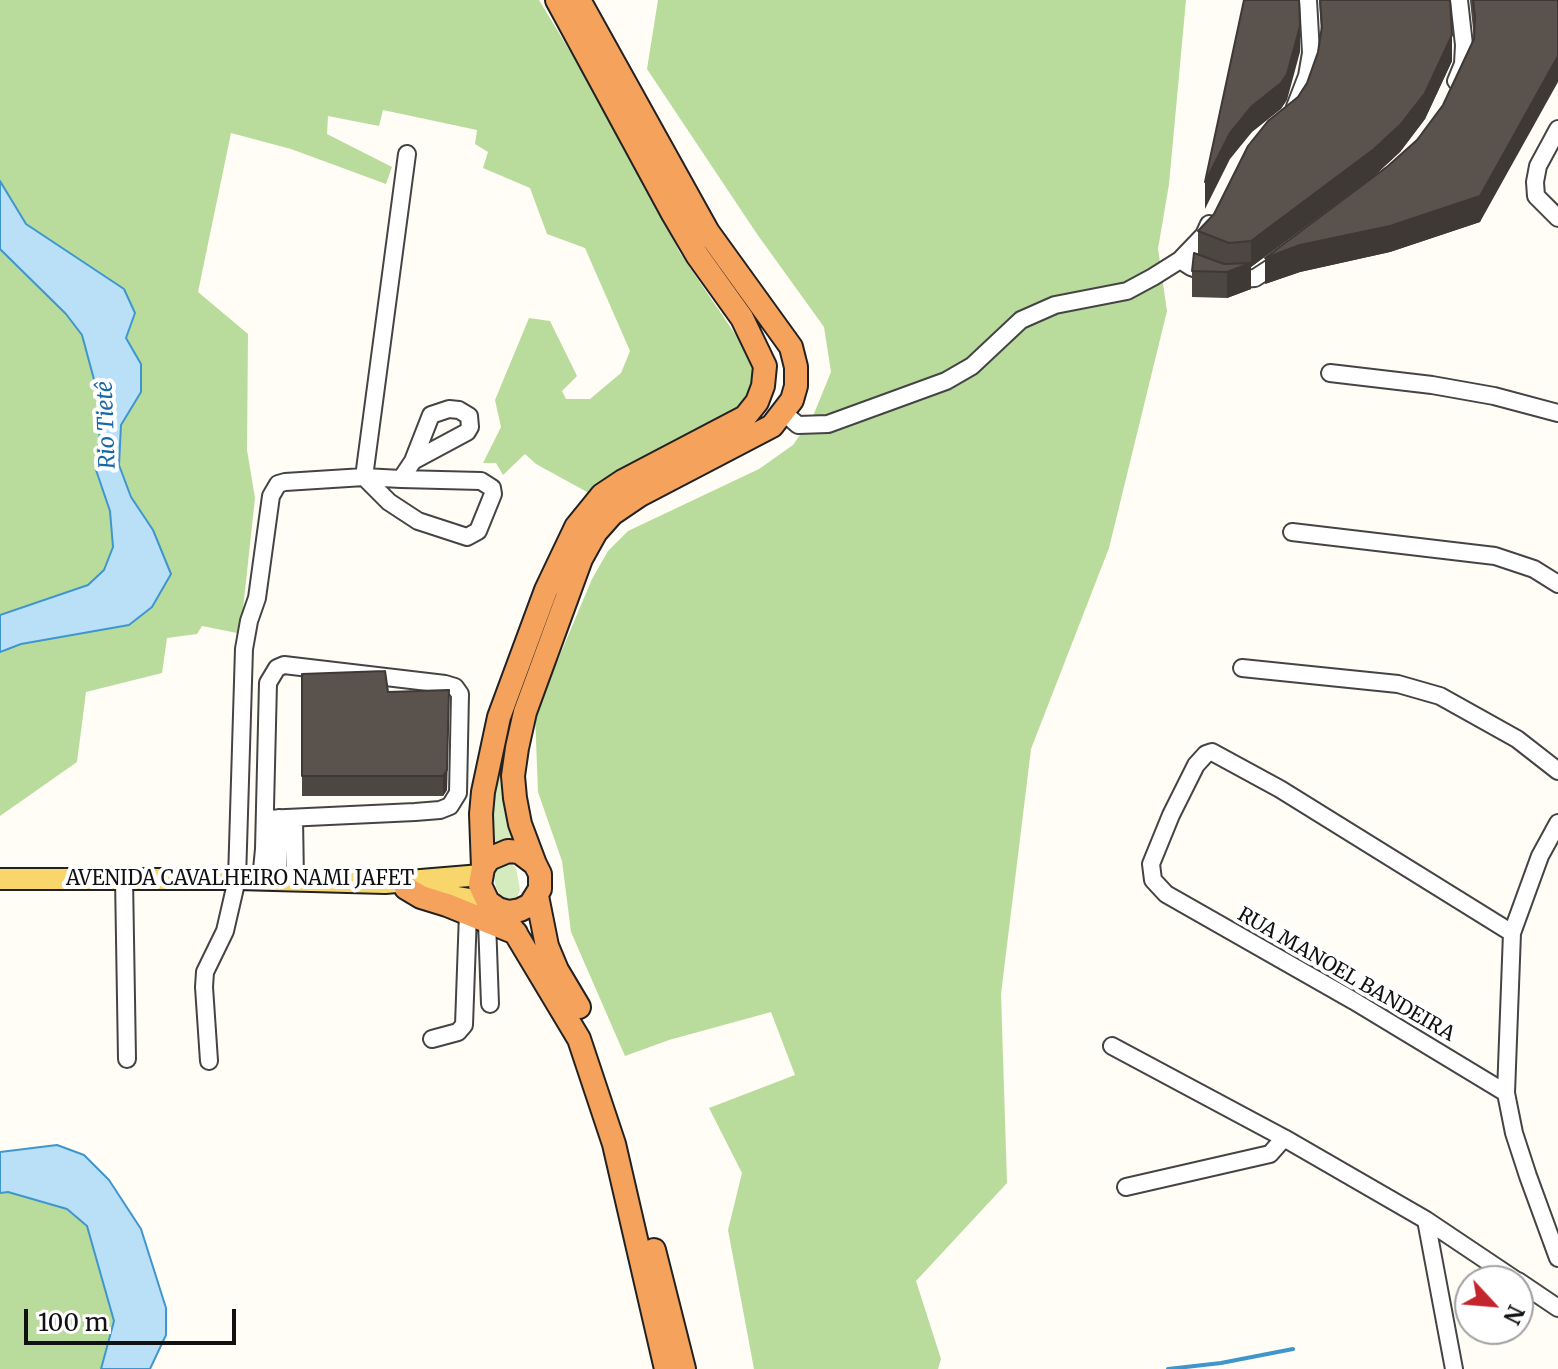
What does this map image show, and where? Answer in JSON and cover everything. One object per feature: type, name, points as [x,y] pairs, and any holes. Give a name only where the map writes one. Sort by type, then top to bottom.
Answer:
[{"type":"highway","points":[[557,0],[673,214],[697,255],[742,318],[765,366],[757,402],[745,417],[623,481],[602,495],[576,527],[546,590],[499,717],[483,792],[480,885],[485,911],[516,934],[568,1018],[592,1075],[617,1159],[662,1365]]},
{"type":"highway","points":[[396,886],[421,897],[485,911],[509,912],[530,905],[537,896],[541,881],[520,824],[515,798],[513,776],[517,748],[525,712],[581,559],[596,532],[612,514],[640,495],[772,426],[792,400],[796,386],[796,367],[791,347],[708,232],[579,0]]},
{"type":"highway","points":[[482,871],[489,859],[508,851],[519,852],[535,864]]},
{"type":"highway","points":[[537,896],[547,946],[592,1035],[612,1091],[630,1150],[684,1369]]},
{"type":"main road","name":"AVENIDA CAVALHEIRO NAMI JAFET","points":[[0,879],[237,879],[396,886],[482,871]]},
{"type":"street","points":[[1289,117],[1302,93],[1311,53],[1308,0]]},
{"type":"street","points":[[1447,98],[1463,64],[1459,0]]},
{"type":"street","points":[[1558,129],[1538,166],[1536,196],[1558,218]]},
{"type":"street","points":[[364,477],[407,154]]},
{"type":"street","points":[[784,413],[798,425],[828,424],[946,381],[972,366],[1021,320],[1055,305],[1127,291],[1180,260],[1204,235],[1216,210]]},
{"type":"street","points":[[1180,260],[1211,275],[1237,280],[1255,278],[1295,250]]},
{"type":"street","points":[[1330,373],[1432,385],[1494,396],[1558,413]]},
{"type":"street","points":[[401,479],[413,461]]},
{"type":"street","points":[[209,1061],[205,972],[225,931],[237,879],[244,649],[257,598],[271,496],[278,484],[285,482],[364,477],[481,481],[492,488],[493,494],[478,531],[467,537],[418,521],[389,502],[364,477]]},
{"type":"street","points":[[1292,532],[1495,556],[1534,569],[1558,584]]},
{"type":"street","points":[[278,881],[279,818],[268,683],[277,668],[284,665],[445,684],[455,687],[460,694],[458,793],[450,806],[415,812],[279,818]]},
{"type":"street","points":[[1242,668],[1398,684],[1440,696],[1506,732],[1558,771]]},
{"type":"street","name":"RUA MANOEL BANDEIRA","points":[[1506,1093],[1354,1001],[1166,894],[1153,880],[1151,864],[1196,765],[1206,754],[1218,754],[1512,933]]},
{"type":"street","points":[[278,881],[279,818]]},
{"type":"street","points":[[1558,823],[1540,856],[1512,933],[1506,1093],[1514,1133],[1558,1258]]},
{"type":"street","points":[[124,878],[127,1059]]},
{"type":"street","points":[[485,911],[490,1004]]},
{"type":"street","points":[[432,1039],[458,1032],[464,1025],[485,911]]},
{"type":"street","points":[[1112,1046],[1284,1138],[1426,1220],[1494,1265]]},
{"type":"street","points":[[1126,1187],[1270,1154],[1284,1138]]},
{"type":"street","points":[[1426,1220],[1454,1369]]},
{"type":"street","points":[[1534,1292],[1558,1308]]},
{"type":"green space","points":[[0,0],[539,0],[606,111],[680,253],[746,350],[753,367],[751,390],[745,404],[729,417],[609,478],[589,493],[536,464],[525,454],[503,475],[496,463],[483,463],[501,427],[495,400],[529,318],[550,321],[577,376],[562,391],[566,399],[590,399],[621,373],[630,351],[585,248],[547,234],[530,188],[483,168],[488,152],[475,144],[477,130],[383,110],[379,126],[328,116],[327,134],[392,167],[386,184],[291,149],[231,133],[198,292],[248,334],[247,450],[255,498],[243,609],[237,633],[202,626],[197,634],[167,638],[162,673],[86,692],[77,762],[0,816],[0,652],[171,574],[153,530],[131,497],[119,465],[121,425],[141,392],[141,364],[126,338],[135,313],[124,289],[26,224],[0,181]]},
{"type":"green space","points":[[658,0],[1186,0],[1169,184],[1158,249],[1167,311],[1109,548],[1031,749],[1001,994],[1007,1183],[916,1281],[941,1359],[938,1369],[754,1369],[728,1230],[742,1173],[709,1108],[795,1075],[771,1012],[669,1040],[625,1056],[571,932],[562,861],[538,792],[535,714],[592,579],[608,551],[628,531],[759,469],[793,445],[813,416],[831,372],[824,327],[757,234],[647,69]]},
{"type":"green space","points":[[0,249],[82,334],[102,409],[96,470],[110,511],[113,547],[104,570],[88,585],[0,615]]},
{"type":"green space","points":[[513,709],[503,775],[518,845],[492,846],[492,794]]},
{"type":"green space","points":[[509,861],[516,868],[520,890],[515,902],[503,902],[493,873],[496,864]]},
{"type":"green space","points":[[8,1192],[67,1209],[87,1226],[114,1321],[101,1369],[0,1369],[0,1193]]},
{"type":"water","name":"Rio Tietê","points":[[0,181],[26,224],[124,289],[135,313],[126,338],[141,364],[141,392],[121,425],[119,465],[131,497],[153,530],[171,574],[152,607],[129,625],[21,644],[0,652],[0,615],[88,585],[104,570],[113,547],[110,511],[96,470],[102,409],[82,335],[66,314],[0,249]]},
{"type":"water","points":[[57,1145],[84,1155],[109,1180],[141,1229],[166,1308],[166,1335],[150,1369],[101,1369],[114,1321],[87,1226],[67,1209],[8,1192],[0,1193],[0,1152]]},
{"type":"building","points":[[1244,0],[1299,0],[1300,26],[1287,74],[1281,83],[1252,106],[1230,133],[1205,182]]},
{"type":"building","points":[[1320,0],[1450,0],[1452,35],[1425,93],[1400,125],[1374,149],[1251,241],[1229,243],[1198,231],[1214,214],[1248,146],[1268,121],[1298,97],[1307,83],[1318,52],[1322,26]]},
{"type":"building","points":[[1473,0],[1558,0],[1558,56],[1480,196],[1390,226],[1300,245],[1265,258],[1388,166],[1417,140],[1443,105],[1474,39]]},
{"type":"building","points":[[1194,253],[1224,264],[1251,263],[1227,272],[1192,271]]},
{"type":"building","points":[[385,671],[388,692],[449,690],[447,770],[443,776],[302,776],[302,674]]},
{"type":"waterway","points":[[1168,1369],[1221,1363],[1293,1349]]}]
